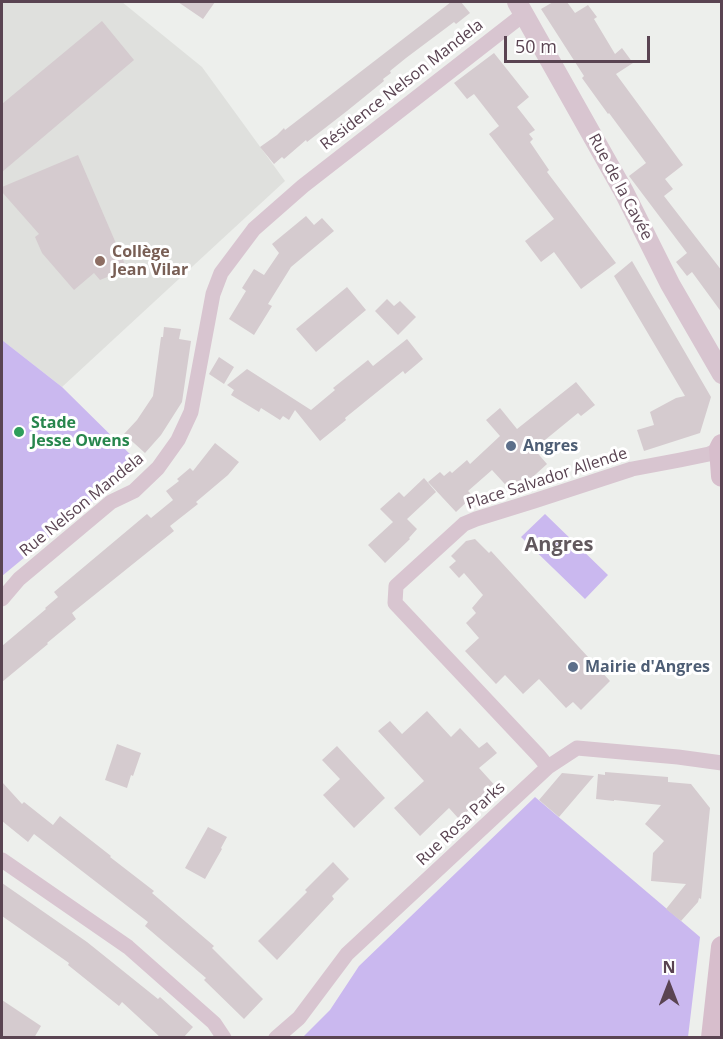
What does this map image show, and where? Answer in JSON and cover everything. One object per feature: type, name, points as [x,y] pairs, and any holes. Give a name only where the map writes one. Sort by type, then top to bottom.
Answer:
[{"type":"main road","points":[[721,447],[722,476]]},
{"type":"main road","points":[[712,1038],[722,947]]},
{"type":"street","name":"Résidence Nelson Mandela","points":[[303,186],[520,8]]},
{"type":"street","name":"Rue de la Cavée","points":[[520,8],[624,192],[670,284],[722,374]]},
{"type":"street","name":"Rue Nelson Mandela","points":[[2,599],[28,571],[111,502],[134,491],[158,468],[178,440],[191,412],[213,294],[221,273],[254,229],[303,186]]},
{"type":"street","name":"Place Salvador Allende","points":[[548,767],[395,603],[396,586],[464,525],[476,519],[632,469],[709,454],[721,447]]},
{"type":"street","name":"Rue Rosa Parks","points":[[276,1038],[299,1018],[347,954],[548,767],[577,748],[722,763]]},
{"type":"street","points":[[2,860],[128,947],[214,1023],[224,1038]]},
{"type":"shaded area","name":"Collège Jean Vilar","points":[[2,2],[122,2],[202,67],[285,181],[62,387],[2,340]]},
{"type":"shaded area","points":[[2,340],[62,387],[139,463],[2,576]]},
{"type":"shaded area","points":[[545,514],[608,575],[585,599],[521,537]]},
{"type":"shaded area","points":[[535,797],[700,937],[688,1037],[302,1038],[330,1010],[359,966]]},
{"type":"building","points":[[178,2],[215,2],[203,19]]},
{"type":"building","points":[[451,2],[461,2],[470,13],[456,24],[454,22],[406,58],[390,71],[391,73],[383,79],[384,81],[347,111],[284,159],[282,157],[274,164],[260,147]]},
{"type":"building","points":[[553,2],[567,2],[575,13],[588,5],[597,17],[594,19],[615,54],[622,48],[633,63],[616,74],[683,165],[665,179],[673,189],[664,196],[722,271],[722,313],[692,272],[687,276],[676,262],[687,253],[629,176],[646,163],[582,78],[584,76],[541,9]]},
{"type":"building","points":[[102,21],[134,60],[2,172],[2,104]]},
{"type":"building","points":[[494,53],[529,97],[517,107],[535,130],[529,134],[533,139],[530,142],[549,170],[547,172],[616,263],[581,289],[554,252],[541,262],[525,241],[554,219],[489,134],[499,126],[474,94],[467,99],[454,83]]},
{"type":"building","points":[[78,155],[127,269],[100,280],[94,273],[74,290],[42,253],[35,237],[39,234],[2,192],[2,187]]},
{"type":"building","points":[[306,216],[314,225],[322,218],[334,231],[291,267],[268,304],[272,306],[254,335],[229,319],[246,291],[242,288],[254,269],[264,275],[279,253],[272,244]]},
{"type":"building","points":[[632,261],[711,397],[700,433],[644,451],[637,430],[654,425],[650,412],[676,398],[685,396],[614,276]]},
{"type":"building","points":[[347,287],[366,310],[316,352],[296,329]]},
{"type":"building","points":[[387,299],[394,306],[400,301],[416,317],[398,335],[375,311]]},
{"type":"building","points":[[164,327],[181,329],[179,339],[191,341],[182,402],[161,435],[145,453],[124,434],[137,420],[153,396]]},
{"type":"building","points":[[407,339],[423,359],[405,374],[403,371],[320,441],[295,410],[289,420],[283,416],[280,420],[261,408],[259,412],[231,395],[234,390],[227,385],[247,369],[311,410],[335,390],[333,388],[368,360],[373,366]]},
{"type":"building","points":[[219,357],[234,367],[224,384],[209,374]]},
{"type":"building","points":[[576,382],[595,405],[581,416],[578,413],[534,449],[547,464],[514,494],[492,470],[468,491],[473,496],[456,512],[428,482],[440,472],[444,476],[450,471],[452,473],[467,460],[470,464],[500,436],[486,420],[500,408],[517,429]]},
{"type":"building","points":[[215,443],[239,462],[228,475],[196,502],[198,504],[170,526],[174,531],[72,613],[76,619],[2,682],[2,646],[58,597],[54,592],[147,514],[151,518],[173,500],[166,491],[190,468],[193,471]]},
{"type":"building","points":[[424,478],[436,492],[407,519],[417,529],[385,563],[368,545],[393,522],[380,509],[399,492],[404,497]]},
{"type":"building","points":[[475,539],[489,553],[491,551],[610,681],[581,710],[573,702],[566,708],[539,679],[523,694],[505,675],[496,684],[465,651],[479,638],[466,623],[476,613],[472,608],[483,595],[464,573],[459,578],[449,567],[456,561],[451,556],[466,541]]},
{"type":"building","points":[[427,711],[451,737],[460,728],[479,748],[487,742],[497,753],[479,768],[499,790],[485,803],[481,799],[459,819],[449,808],[420,836],[394,808],[424,781],[378,731],[390,721],[402,734]]},
{"type":"building","points":[[117,744],[141,753],[127,788],[105,780]]},
{"type":"building","points":[[337,746],[385,798],[354,828],[323,795],[340,779],[322,760]]},
{"type":"building","points":[[605,772],[668,777],[668,782],[691,784],[710,808],[701,899],[699,898],[681,921],[666,909],[686,884],[651,881],[653,853],[664,841],[645,824],[661,805],[596,799],[598,774],[605,775]]},
{"type":"building","points":[[562,773],[594,776],[559,817],[539,800]]},
{"type":"building","points":[[2,782],[22,804],[24,802],[53,825],[60,816],[154,891],[152,893],[214,946],[212,948],[263,999],[244,1019],[204,980],[206,978],[145,926],[148,922],[34,834],[28,842],[2,821]]},
{"type":"building","points":[[208,827],[227,837],[205,879],[185,868]]},
{"type":"building","points":[[333,862],[349,879],[332,896],[334,899],[277,960],[258,941]]},
{"type":"building","points":[[2,883],[87,942],[158,999],[160,997],[193,1027],[183,1038],[161,1038],[122,1002],[119,1006],[68,965],[69,963],[2,916]]},
{"type":"building","points":[[2,1000],[41,1026],[34,1038],[2,1038]]},
{"type":"place","name":"Collège Jean Vilar","points":[[100,261]]},
{"type":"place","name":"Stade Jesse Owens","points":[[19,432]]},
{"type":"place","name":"Angres","points":[[511,446]]},
{"type":"place","name":"Mairie d'Angres","points":[[573,667]]},
{"type":"district","name":"Angres","points":[[559,545]]}]
